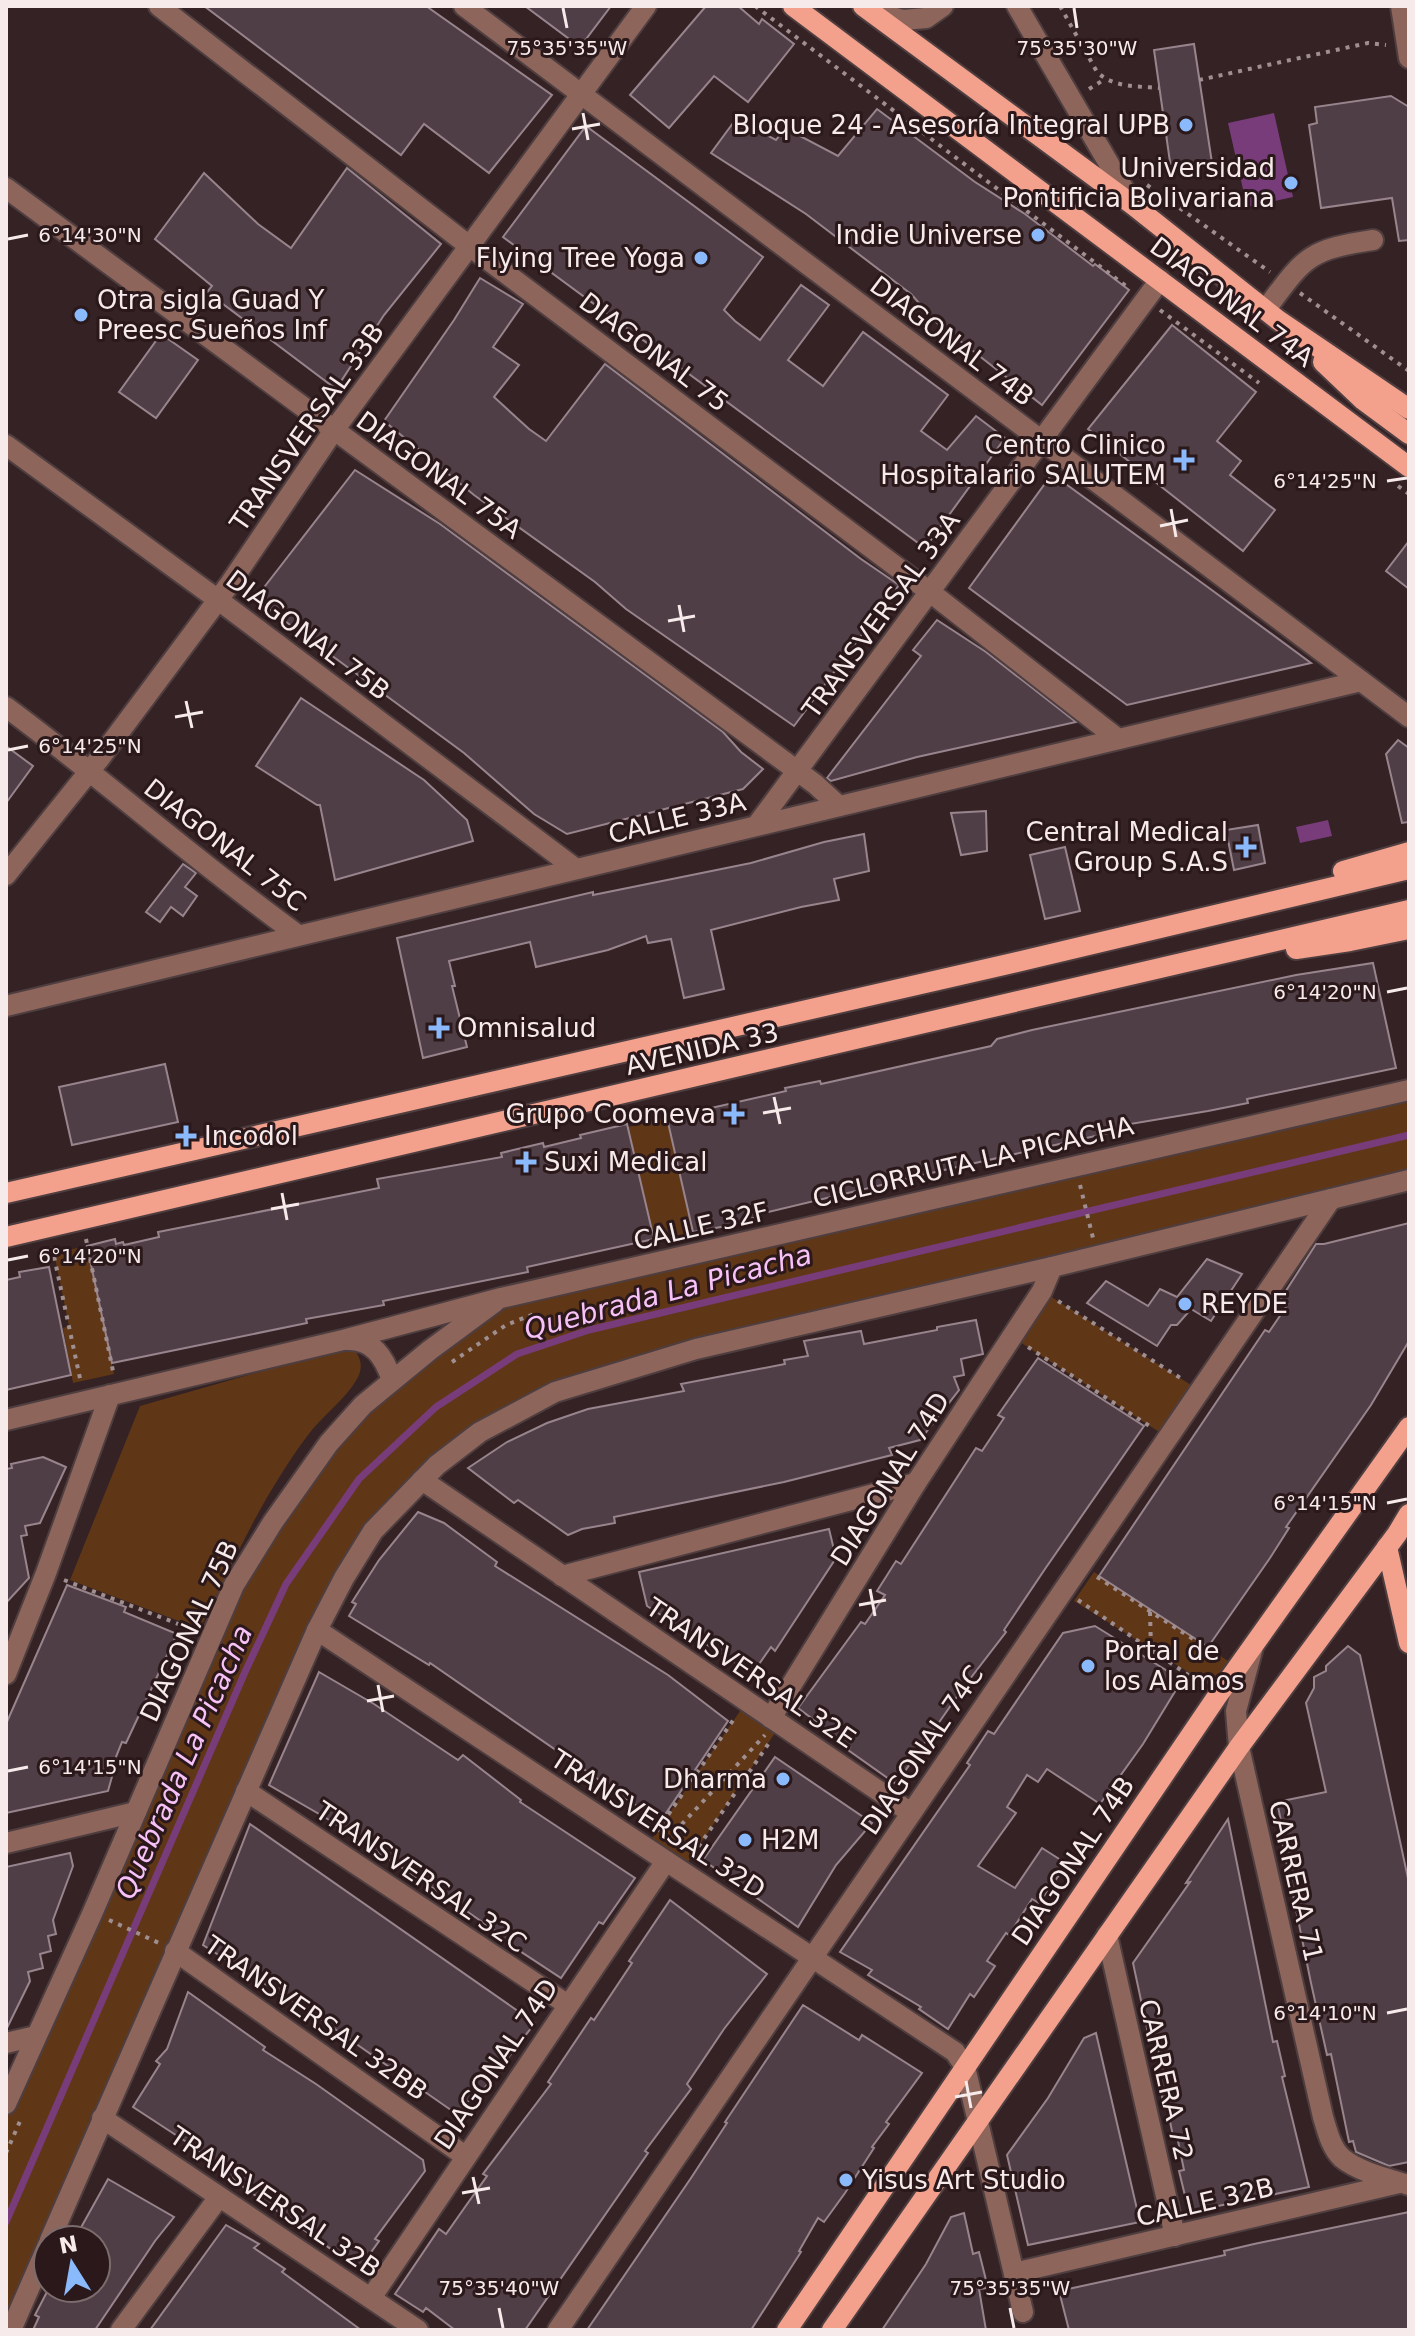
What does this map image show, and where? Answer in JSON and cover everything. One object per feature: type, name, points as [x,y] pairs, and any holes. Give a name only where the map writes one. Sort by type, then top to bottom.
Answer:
[{"type":"main road","name":"DIAGONAL 74A","points":[[793,6],[1409,467]]},
{"type":"main road","name":"DIAGONAL 74A","points":[[865,8],[1133,205],[1272,314],[1409,409]]},
{"type":"main road","points":[[1272,314],[1363,400],[1409,434]]},
{"type":"main road","points":[[1222,913],[1409,852]]},
{"type":"main road","name":"AVENIDA 33","points":[[6,1193],[1004,965],[1409,869]]},
{"type":"main road","name":"AVENIDA 33","points":[[6,1237],[1409,910]]},
{"type":"main road","points":[[1189,962],[1350,941],[1409,929]]},
{"type":"main road","points":[[1306,1571],[1409,1408]]},
{"type":"main road","name":"DIAGONAL 74B","points":[[787,2330],[1254,1644],[1409,1427]]},
{"type":"main road","points":[[1400,1528],[1409,1643]]},
{"type":"main road","points":[[832,2330],[1239,1747],[1400,1528]]},
{"type":"street","name":"DIAGONAL 75","points":[[159,6],[468,245],[930,592],[1118,739]]},
{"type":"street","name":"DIAGONAL 74B","points":[[464,6],[1409,717]]},
{"type":"street","name":"TRANSVERSAL 33B","points":[[6,875],[90,770],[217,599],[334,430],[646,6]]},
{"type":"street","points":[[865,8],[903,20],[926,18],[943,6]]},
{"type":"street","points":[[1017,6],[1133,205]]},
{"type":"street","points":[[1401,6],[1409,57]]},
{"type":"street","name":"DIAGONAL 75A","points":[[6,188],[815,784],[839,806]]},
{"type":"street","points":[[1272,314],[1291,275],[1316,253],[1373,240]]},
{"type":"street","name":"TRANSVERSAL 33A","points":[[757,825],[1160,280]]},
{"type":"street","name":"DIAGONAL 75B","points":[[6,445],[576,869]]},
{"type":"street","name":"CALLE 33A","points":[[6,1006],[1361,681]]},
{"type":"street","name":"DIAGONAL 75C","points":[[6,707],[298,935]]},
{"type":"street","name":"CALLE 32F","points":[[6,1420],[343,1340],[501,1298],[1409,1090]]},
{"type":"street","points":[[57,2224],[317,1630],[373,1531],[437,1465],[480,1432],[555,1392],[696,1349],[1409,1180]]},
{"type":"street","name":"DIAGONAL 74C","points":[[558,2330],[1331,1199]]},
{"type":"street","name":"DIAGONAL 74D","points":[[776,1721],[916,1483],[1042,1291],[1052,1267]]},
{"type":"street","name":"DIAGONAL 75B","points":[[6,2104],[234,1585],[273,1522],[329,1443],[363,1405],[501,1298]]},
{"type":"street","points":[[343,1340],[360,1340],[376,1351],[392,1380]]},
{"type":"street","points":[[6,1674],[114,1394]]},
{"type":"street","name":"TRANSVERSAL 32E","points":[[422,1480],[911,1813]]},
{"type":"street","points":[[562,1576],[916,1483]]},
{"type":"street","points":[[6,1627],[27,1622]]},
{"type":"street","name":"TRANSVERSAL 32D","points":[[317,1630],[955,2052],[965,2067]]},
{"type":"street","name":"CARRERA 71","points":[[1254,1644],[1236,1711],[1239,1747],[1323,2117],[1341,2157],[1361,2168],[1406,2182]]},
{"type":"street","name":"TRANSVERSAL 32C","points":[[246,1791],[568,2005]]},
{"type":"street","points":[[6,1843],[136,1812]]},
{"type":"street","name":"DIAGONAL 74D","points":[[371,2298],[663,1858]]},
{"type":"street","name":"CARRERA 72","points":[[1107,1935],[1175,2236]]},
{"type":"street","name":"TRANSVERSAL 32BB","points":[[175,1951],[465,2156]]},
{"type":"street","points":[[6,2043],[36,2036]]},
{"type":"street","points":[[965,2067],[1023,2312]]},
{"type":"street","name":"TRANSVERSAL 32B","points":[[102,2118],[418,2330]]},
{"type":"street","name":"CALLE 32B","points":[[1014,2273],[1406,2182]]},
{"type":"street","points":[[121,2330],[219,2197]]},
{"type":"street","points":[[11,2330],[32,2281]]},
{"type":"path","points":[[755,6],[1259,383]]},
{"type":"path","points":[[1060,6],[1097,72],[1105,79],[1116,84],[1159,88]]},
{"type":"path","points":[[1199,80],[1368,43],[1394,47],[1409,57]]},
{"type":"path","points":[[1396,485],[1409,494]]},
{"type":"path","points":[[1081,1190],[1093,1237]]},
{"type":"path","points":[[85,1237],[114,1394]]},
{"type":"path","points":[[52,1245],[84,1401]]},
{"type":"path","points":[[1042,1291],[1199,1390]]},
{"type":"path","points":[[442,1369],[506,1325],[540,1311]]},
{"type":"path","points":[[1012,1337],[1167,1437]]},
{"type":"path","points":[[1079,1565],[1226,1660]]},
{"type":"path","points":[[46,1573],[212,1636]]},
{"type":"path","points":[[1063,1590],[1206,1687]]},
{"type":"path","points":[[1150,1612],[1151,1649]]},
{"type":"path","points":[[663,1858],[747,1701]]},
{"type":"path","points":[[663,1858],[674,1831],[757,1746],[776,1721]]},
{"type":"path","points":[[663,1858],[776,1721]]},
{"type":"path","points":[[108,1920],[113,1907]]},
{"type":"path","points":[[115,1923],[152,1939]]},
{"type":"shaded area","points":[[1274,113],[1293,197],[1247,207],[1228,123]]},
{"type":"shaded area","points":[[1328,820],[1332,836],[1300,843],[1296,827]]},
{"type":"shaded area","points":[[1409,1090],[1409,1180],[555,1392],[480,1432],[373,1531],[55,2224],[32,2224],[32,2273],[6,2330],[6,2104],[234,1585],[329,1443],[501,1298]]},
{"type":"shaded area","points":[[667,1118],[693,1235],[655,1244],[628,1127]]},
{"type":"shaded area","points":[[87,1246],[114,1374],[73,1383],[63,1328],[69,1326],[54,1253]]},
{"type":"shaded area","points":[[1042,1291],[1199,1390],[1167,1437],[1012,1337]]},
{"type":"shaded area","points":[[350,1346],[360,1361],[357,1379],[308,1435],[277,1481],[200,1629],[70,1580],[140,1406]]},
{"type":"shaded area","points":[[1094,1572],[1234,1665],[1217,1690],[1074,1601]]},
{"type":"shaded area","points":[[747,1701],[781,1724],[682,1871],[646,1847]]},
{"type":"building","points":[[204,6],[426,6],[552,95],[489,173],[424,124],[401,155]]},
{"type":"building","points":[[525,6],[611,6],[580,47]]},
{"type":"building","points":[[706,6],[738,6],[759,24],[762,19],[794,44],[748,102],[714,76],[669,128],[630,95]]},
{"type":"building","name":"Bloque 24 - Asesoría Integral UPB","points":[[1194,44],[1212,163],[1171,169],[1154,50]]},
{"type":"building","points":[[1391,96],[1409,107],[1409,240],[1399,241],[1392,198],[1321,208],[1309,125],[1317,123],[1315,107]]},
{"type":"building","points":[[877,109],[1129,290],[1042,405],[936,322],[911,294],[806,214],[711,153],[736,119],[776,140],[785,128],[838,156]]},
{"type":"building","points":[[586,126],[763,257],[724,310],[760,340],[801,285],[829,305],[788,360],[823,386],[863,332],[948,395],[921,431],[947,450],[976,416],[1005,438],[925,548],[503,237]]},
{"type":"building","points":[[347,168],[441,244],[384,315],[336,389],[207,292],[212,286],[155,239],[204,173],[258,224],[291,248]]},
{"type":"building","points":[[480,278],[523,304],[493,347],[519,365],[494,397],[529,429],[546,441],[605,364],[899,585],[794,726],[626,609],[595,582],[474,495],[384,421]]},
{"type":"building","points":[[1172,325],[1256,392],[1217,441],[1241,461],[1230,475],[1275,510],[1243,551],[1088,429]]},
{"type":"building","points":[[161,334],[198,360],[156,418],[119,392]]},
{"type":"building","points":[[355,470],[440,524],[723,732],[741,752],[763,769],[743,789],[567,834],[534,814],[464,753],[255,599]]},
{"type":"building","points":[[1052,474],[1311,663],[1127,705],[969,588]]},
{"type":"building","points":[[1409,541],[1409,589],[1386,571]]},
{"type":"building","points":[[937,620],[986,652],[1076,722],[917,757],[831,781],[827,778],[921,656],[913,650]]},
{"type":"building","points":[[301,698],[424,780],[467,820],[473,841],[335,880],[320,805],[256,766]]},
{"type":"building","points":[[1398,740],[1409,748],[1409,822],[1402,823],[1386,754]]},
{"type":"building","points":[[6,746],[33,766],[6,803]]},
{"type":"building","points":[[986,811],[987,851],[961,855],[951,813]]},
{"type":"building","name":"Central Medical Group S.A.S","points":[[1258,825],[1265,863],[1234,870],[1226,830]]},
{"type":"building","points":[[864,834],[869,871],[834,879],[839,900],[711,930],[724,989],[684,998],[671,939],[648,943],[646,936],[608,950],[536,967],[530,942],[449,961],[467,1047],[423,1058],[397,938],[593,892],[593,895],[751,863]]},
{"type":"building","points":[[1065,847],[1080,911],[1045,919],[1030,855]]},
{"type":"building","points":[[183,864],[196,873],[185,887],[197,896],[183,916],[171,907],[160,922],[146,912]]},
{"type":"building","points":[[1373,963],[1396,1068],[1247,1099],[1248,1103],[1130,1124],[1131,1128],[693,1232],[667,1118],[786,1091],[785,1088],[820,1081],[821,1084],[991,1046],[997,1039],[1032,1030],[1296,975]]},
{"type":"building","points":[[165,1064],[178,1122],[72,1145],[59,1087]]},
{"type":"building","points":[[627,1124],[654,1239],[527,1267],[528,1272],[383,1301],[384,1305],[306,1319],[307,1323],[112,1363],[87,1246],[115,1239],[116,1244],[123,1242],[124,1245],[159,1237],[158,1232],[379,1188],[377,1179],[502,1157],[501,1153],[543,1143],[544,1147]]},
{"type":"building","points":[[1409,1223],[1409,1341],[1371,1405],[1208,1647],[1099,1576],[1265,1330],[1269,1332],[1288,1304],[1280,1300],[1316,1244]]},
{"type":"building","name":"REYDE","points":[[1207,1259],[1242,1274],[1211,1321],[1191,1309],[1177,1325],[1171,1325],[1157,1346],[1087,1303],[1106,1281],[1148,1306],[1160,1289],[1177,1297]]},
{"type":"building","points":[[49,1267],[71,1375],[6,1390],[6,1280],[20,1277],[19,1272]]},
{"type":"building","points":[[976,1320],[983,1354],[961,1359],[964,1375],[954,1377],[959,1390],[920,1440],[889,1448],[892,1455],[784,1482],[614,1517],[615,1523],[568,1535],[518,1500],[514,1503],[468,1468],[507,1442],[547,1423],[588,1409],[684,1391],[681,1384],[785,1364],[784,1360],[808,1356],[804,1341],[861,1331],[864,1344]]},
{"type":"building","points":[[1038,1358],[1144,1426],[1004,1630],[1006,1632],[896,1784],[848,1750],[850,1747],[798,1708],[861,1622],[865,1624],[885,1595],[877,1591],[896,1561],[901,1564],[976,1448],[982,1451],[1004,1418],[998,1415]]},
{"type":"building","points":[[43,1457],[66,1467],[40,1523],[25,1526],[27,1535],[21,1536],[29,1578],[6,1603],[6,1469],[12,1468],[11,1464]]},
{"type":"building","points":[[418,1512],[444,1523],[497,1562],[495,1566],[668,1675],[728,1721],[660,1822],[430,1663],[349,1616],[356,1604],[352,1602],[379,1560]]},
{"type":"building","points":[[829,1529],[836,1558],[775,1651],[771,1647],[752,1674],[647,1606],[639,1572]]},
{"type":"building","points":[[67,1585],[126,1607],[124,1612],[177,1634],[126,1743],[122,1742],[110,1772],[113,1773],[108,1791],[6,1813],[6,1724]]},
{"type":"building","points":[[1095,1626],[1182,1680],[1143,1744],[1100,1804],[1047,1769],[1038,1782],[1027,1775],[1007,1807],[1016,1813],[978,1866],[1015,1888],[1042,1848],[1067,1864],[1039,1903],[1032,1899],[1009,1935],[1006,1933],[987,1961],[995,1966],[974,1997],[970,1994],[948,2029],[919,2009],[921,2007],[868,1975],[872,1970],[840,1952],[970,1765],[967,1763],[988,1731],[994,1734],[1063,1633]]},
{"type":"building","points":[[1348,1646],[1360,1655],[1409,1883],[1409,2162],[1389,2166],[1356,2152],[1353,2141],[1349,2142],[1331,2054],[1327,2055],[1311,1983],[1277,1802],[1326,1792],[1306,1703],[1314,1688],[1314,1677],[1326,1671],[1326,1666]]},
{"type":"building","points":[[319,1672],[458,1760],[463,1755],[520,1802],[635,1878],[603,1924],[599,1922],[561,1978],[497,1936],[498,1933],[442,1894],[326,1818],[269,1785]]},
{"type":"building","points":[[775,1757],[872,1823],[836,1865],[798,1927],[703,1860]]},
{"type":"building","points":[[1228,1819],[1273,2042],[1277,2041],[1285,2076],[1282,2077],[1309,2187],[1189,2212],[1179,2171],[1184,2170],[1177,2136],[1173,2136],[1166,2102],[1163,2102],[1155,2032],[1148,2033],[1133,1963],[1190,1882],[1186,1883]]},
{"type":"building","points":[[250,1824],[535,2023],[483,2090],[479,2087],[458,2115],[319,2018],[203,1945]]},
{"type":"building","points":[[70,1853],[73,1866],[53,1920],[56,1934],[48,1936],[51,1951],[40,1954],[43,1968],[28,1972],[30,1981],[6,2030],[6,1867]]},
{"type":"building","points":[[670,1900],[767,1974],[724,2029],[687,2084],[691,2089],[645,2151],[648,2153],[525,2330],[455,2330],[426,2308],[423,2312],[395,2294],[439,2229],[446,2234],[487,2176],[483,2174],[551,2084],[548,2082],[591,2018],[594,2020]]},
{"type":"building","points":[[188,1992],[265,2047],[263,2050],[423,2160],[425,2171],[375,2239],[379,2241],[359,2269],[242,2186],[188,2143],[133,2107],[160,2064],[156,2061],[167,2049]]},
{"type":"building","points":[[803,2005],[859,2040],[862,2035],[922,2073],[886,2122],[889,2124],[845,2193],[824,2222],[818,2218],[801,2252],[751,2330],[587,2330],[691,2178]]},
{"type":"building","points":[[1096,2033],[1140,2222],[1028,2245],[1007,2155],[1048,2098],[1084,2038]]},
{"type":"building","points":[[108,2179],[174,2217],[95,2330],[33,2330],[41,2304],[112,2304],[112,2224],[83,2224]]},
{"type":"building","points":[[1409,2212],[1409,2330],[1069,2330],[1059,2291],[1225,2255],[1224,2251],[1254,2244]]},
{"type":"building","points":[[964,2213],[973,2254],[979,2252],[988,2288],[979,2289],[986,2330],[882,2330],[926,2264],[951,2217]]},
{"type":"building","points":[[226,2225],[259,2244],[254,2248],[285,2269],[282,2272],[361,2330],[150,2330]]},
{"type":"waterway","name":"Quebrada La Picacha","points":[[6,2222],[286,1584],[359,1479],[436,1407],[517,1354],[589,1330],[1409,1135]]},
{"type":"place","name":"Bloque 24 - Asesoría Integral UPB","points":[[1186,125]]},
{"type":"place","name":"Universidad Pontificia Bolivariana","points":[[1291,183]]},
{"type":"place","name":"Indie Universe","points":[[1038,235]]},
{"type":"place","name":"Flying Tree Yoga","points":[[701,258]]},
{"type":"place","name":"Otra sigla Guad Y Preesc Sueños Inf","points":[[81,315]]},
{"type":"place","name":"Centro Clinico Hospitalario SALUTEM","points":[[1184,460]]},
{"type":"place","name":"Central Medical Group S.A.S","points":[[1246,847]]},
{"type":"place","name":"Omnisalud","points":[[439,1028]]},
{"type":"place","name":"Grupo Coomeva","points":[[734,1114]]},
{"type":"place","name":"Incodol","points":[[186,1136]]},
{"type":"place","name":"Suxi Medical","points":[[526,1162]]},
{"type":"place","name":"REYDE","points":[[1185,1304]]},
{"type":"place","name":"Portal de los Alamos","points":[[1088,1666]]},
{"type":"place","name":"Dharma","points":[[783,1779]]},
{"type":"place","name":"H2M","points":[[745,1840]]},
{"type":"place","name":"Yisus Art Studio","points":[[846,2180]]}]
